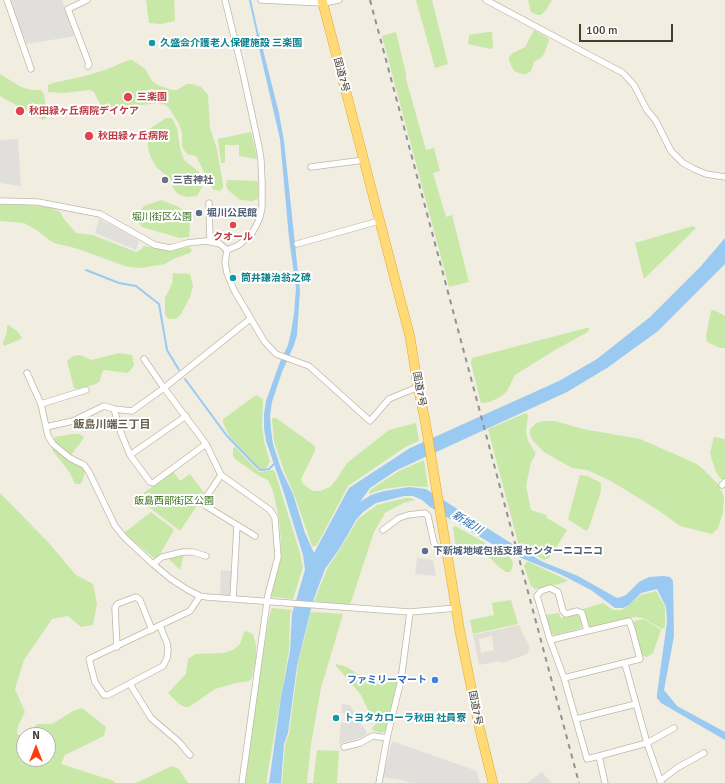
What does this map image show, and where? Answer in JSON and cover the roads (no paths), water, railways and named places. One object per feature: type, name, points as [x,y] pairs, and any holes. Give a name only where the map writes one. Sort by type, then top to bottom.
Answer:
[{"type":"highway","name":"国道7号","points":[[322,2],[410,337],[456,608],[479,726],[493,783]]},
{"type":"street","points":[[7,0],[31,69]]},
{"type":"street","points":[[87,0],[68,9],[89,64],[88,66]]},
{"type":"street","points":[[225,0],[259,147],[262,182],[262,206],[257,224],[252,233],[239,245],[227,250]]},
{"type":"street","points":[[261,0],[322,2],[338,0]]},
{"type":"street","points":[[486,0],[623,73],[634,85],[656,121],[671,151],[683,163],[694,169],[706,174],[725,177]]},
{"type":"street","points":[[311,167],[364,160]]},
{"type":"street","points":[[0,201],[38,202],[100,214],[155,245],[170,248],[187,243],[210,242],[220,244],[227,250]]},
{"type":"street","points":[[209,203],[210,242]]},
{"type":"street","points":[[297,244],[379,221]]},
{"type":"street","points":[[227,250],[225,263],[227,273],[234,290],[264,341],[276,354],[309,366],[370,422],[389,399],[418,387]]},
{"type":"street","points":[[46,427],[73,421],[104,406],[132,411],[164,388],[250,319]]},
{"type":"street","points":[[144,359],[206,444],[221,475],[270,510],[275,518],[278,557],[268,595],[242,783]]},
{"type":"street","points":[[27,373],[41,404],[48,436],[53,444],[70,458],[84,466],[89,472],[115,526],[153,564],[171,579],[188,590],[200,596],[346,608],[410,612],[456,608]]},
{"type":"street","points":[[41,404],[86,390]]},
{"type":"street","points":[[114,409],[121,433],[130,455],[150,482],[153,483],[206,444]]},
{"type":"street","points":[[130,455],[186,416]]},
{"type":"street","points":[[221,475],[203,502],[206,506],[255,536]]},
{"type":"street","points":[[383,530],[399,518],[423,512],[428,516],[434,543],[437,548],[446,549]]},
{"type":"street","points":[[233,599],[237,525]]},
{"type":"street","points":[[153,564],[162,557],[183,552],[193,552],[206,556]]},
{"type":"street","points":[[587,631],[582,613],[577,611],[566,614],[563,611],[558,592],[550,588],[541,591],[537,596],[550,640],[564,678],[587,759],[646,743],[674,728]]},
{"type":"street","points":[[160,626],[167,643],[168,650],[168,658],[163,666],[108,696],[104,695],[95,682],[89,659],[190,611],[200,596]]},
{"type":"street","points":[[116,647],[115,608],[117,604],[136,597],[140,600],[152,630]]},
{"type":"street","points":[[379,783],[387,738],[401,680],[410,612]]},
{"type":"street","points":[[550,640],[629,621],[632,629],[640,659],[625,664],[564,678]]},
{"type":"street","points":[[625,664],[646,743],[660,782],[677,768],[704,753]]},
{"type":"street","points":[[130,684],[151,718],[179,742],[190,755]]},
{"type":"street","points":[[576,719],[636,704]]},
{"type":"street","points":[[344,746],[360,743],[373,736],[387,738]]},
{"type":"street","points":[[598,756],[605,783]]},
{"type":"water","name":"新城川","points":[[259,34],[279,113],[284,141],[300,291],[297,335],[272,402],[270,416],[271,430],[273,444],[281,469],[293,494],[305,533],[314,553],[349,488],[410,448],[559,381],[597,359],[650,317],[701,266],[725,238],[725,264],[658,331],[607,368],[567,392],[397,470],[370,488],[360,502],[371,495],[384,491],[409,487],[426,489],[543,562],[578,576],[617,598],[626,595],[639,582],[649,577],[670,577],[673,581],[674,636],[664,690],[677,706],[725,732],[725,740],[661,703],[657,698],[667,622],[666,607],[657,589],[641,593],[629,605],[623,608],[615,608],[591,590],[560,574],[502,550],[430,507],[422,500],[413,496],[404,496],[376,503],[363,512],[356,520],[340,548],[325,569],[313,601],[297,666],[288,733],[284,744],[281,783],[269,783],[281,697],[290,651],[292,614],[305,570],[303,555],[266,441],[264,428],[266,401],[280,362],[288,345],[291,332],[296,288],[289,238],[280,139],[256,35]]},
{"type":"waterway","points":[[250,0],[258,36]]},
{"type":"waterway","points":[[86,270],[119,283],[136,286],[159,304],[167,350],[179,370]]},
{"type":"waterway","points":[[185,379],[227,436],[260,470],[269,469],[274,464]]},
{"type":"railway","points":[[370,0],[579,783]]},
{"type":"place","name":"久盛会介護老人保健施設 三楽園","points":[[152,43]]},
{"type":"place","name":"三楽園","points":[[128,97]]},
{"type":"place","name":"秋田緑ヶ丘病院デイケア","points":[[20,111]]},
{"type":"place","name":"秋田緑ヶ丘病院","points":[[89,136]]},
{"type":"place","name":"三吉神社","points":[[165,180]]},
{"type":"place","name":"堀川公民館","points":[[199,213]]},
{"type":"place","name":"クオール","points":[[233,225]]},
{"type":"place","name":"筒井謙治翁之碑","points":[[233,278]]},
{"type":"place","name":"下新城地域包括支援センターニコニコ","points":[[425,551]]},
{"type":"place","name":"ファミリーマート","points":[[435,680]]},
{"type":"place","name":"トヨタカローラ秋田 社員寮","points":[[336,718]]},
{"type":"district","name":"飯島川端三丁目","points":[[112,425]]},
{"type":"park label","name":"堀川街区公園","points":[[162,217]]},
{"type":"park label","name":"飯島西部街区公園","points":[[174,501]]}]
